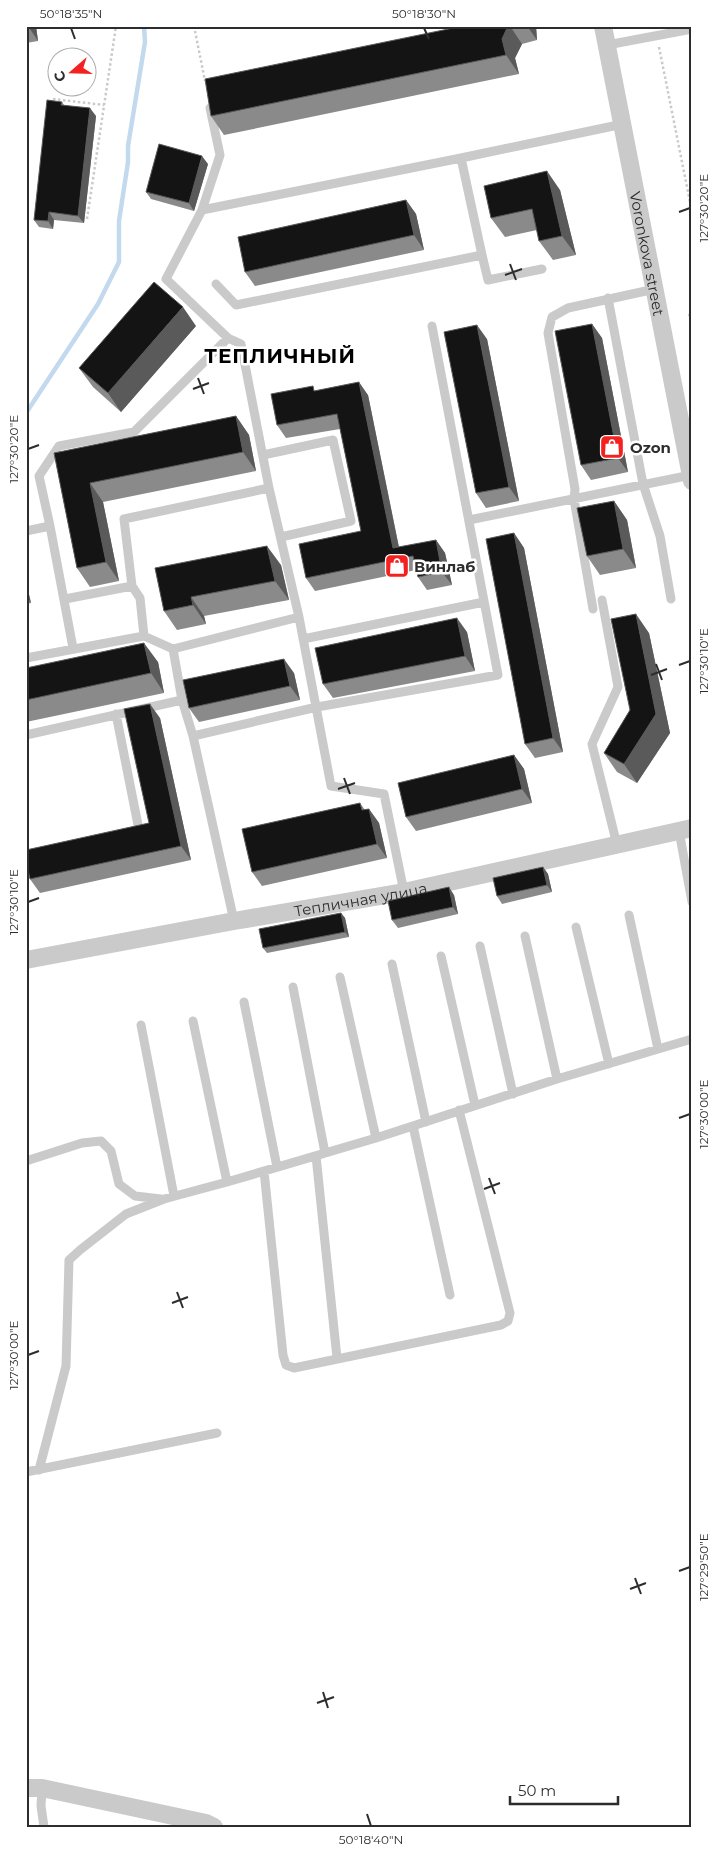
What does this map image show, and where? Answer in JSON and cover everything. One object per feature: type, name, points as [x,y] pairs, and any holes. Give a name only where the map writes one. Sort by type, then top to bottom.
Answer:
[{"type":"street","name":"Voronkova street","points":[[603,26],[655,289],[686,422],[691,478]]},
{"type":"street","name":"Тепличная улица","points":[[26,960],[234,921],[404,892],[685,830]]},
{"type":"street","points":[[34,1788],[206,1823],[214,1827]]},
{"type":"lane","points":[[607,45],[692,29]]},
{"type":"lane","points":[[208,94],[220,155],[202,210],[166,279],[228,338],[241,344],[269,488],[299,617],[331,786],[384,794],[404,892]]},
{"type":"lane","points":[[202,210],[623,124]]},
{"type":"lane","points":[[461,158],[488,280],[542,269]]},
{"type":"lane","points":[[216,284],[236,305],[482,255]]},
{"type":"lane","points":[[593,609],[574,499],[575,489],[548,333],[552,317],[568,308],[655,289]]},
{"type":"lane","points":[[608,298],[643,484],[660,536],[671,599]]},
{"type":"lane","points":[[193,736],[317,708],[498,676],[432,326]]},
{"type":"lane","points":[[73,648],[65,599],[39,476],[59,446],[134,432],[228,338]]},
{"type":"lane","points":[[262,455],[334,440],[351,522],[281,537]]},
{"type":"lane","points":[[469,520],[643,484],[691,478]]},
{"type":"lane","points":[[144,636],[140,598],[132,586],[124,519],[269,488]]},
{"type":"lane","points":[[26,531],[50,526]]},
{"type":"lane","points":[[65,599],[132,586]]},
{"type":"lane","points":[[602,600],[618,688],[592,744],[617,845]]},
{"type":"lane","points":[[303,639],[484,602]]},
{"type":"lane","points":[[26,658],[144,636],[173,649],[299,617]]},
{"type":"lane","points":[[173,649],[182,700],[193,736],[234,921]]},
{"type":"lane","points":[[26,735],[182,700]]},
{"type":"lane","points":[[116,714],[139,830],[120,834]]},
{"type":"lane","points":[[685,830],[692,902]]},
{"type":"lane","points":[[629,915],[658,1049]]},
{"type":"lane","points":[[576,927],[609,1064]]},
{"type":"lane","points":[[525,936],[557,1079]]},
{"type":"lane","points":[[480,946],[513,1094]]},
{"type":"lane","points":[[441,956],[475,1105]]},
{"type":"lane","points":[[392,964],[426,1122]]},
{"type":"lane","points":[[340,977],[376,1138]]},
{"type":"lane","points":[[293,987],[325,1152]]},
{"type":"lane","points":[[244,1002],[277,1167]]},
{"type":"lane","points":[[193,1021],[227,1182]]},
{"type":"lane","points":[[141,1025],[174,1196]]},
{"type":"lane","points":[[39,1470],[66,1366],[69,1260],[126,1214],[164,1199],[376,1138],[557,1079],[692,1039]]},
{"type":"lane","points":[[264,1171],[283,1355],[286,1365],[294,1368],[500,1325],[508,1321],[510,1313],[459,1110]]},
{"type":"lane","points":[[413,1126],[450,1295]]},
{"type":"lane","points":[[26,1161],[82,1143],[101,1141],[111,1151],[119,1184],[135,1196],[164,1199]]},
{"type":"lane","points":[[316,1156],[337,1358]]},
{"type":"lane","points":[[26,1472],[217,1433]]},
{"type":"lane","points":[[34,1788],[41,1806],[44,1827]]},
{"type":"path","points":[[87,219],[116,26]]},
{"type":"path","points":[[194,26],[208,94]]},
{"type":"path","points":[[657,36],[692,212]]},
{"type":"path","points":[[53,98],[104,106]]},
{"type":"path","points":[[692,311],[689,312],[692,332]]},
{"type":"building","points":[[463,26],[508,26],[502,39],[506,55],[211,116],[205,79]]},
{"type":"building","points":[[47,100],[62,102],[61,105],[90,108],[78,216],[49,212],[48,221],[34,220]]},
{"type":"building","points":[[159,144],[202,156],[189,203],[146,192]]},
{"type":"building","points":[[547,171],[562,236],[539,241],[532,209],[491,218],[484,186]]},
{"type":"building","points":[[406,200],[414,235],[245,272],[238,237]]},
{"type":"building","points":[[154,282],[183,307],[108,393],[79,368]]},
{"type":"building","points":[[592,324],[618,458],[581,465],[555,331]]},
{"type":"building","points":[[477,325],[509,487],[476,493],[444,332]]},
{"type":"building","points":[[359,382],[393,548],[436,540],[442,572],[418,577],[413,556],[306,578],[299,544],[361,531],[337,414],[277,425],[271,394],[313,386],[314,391]]},
{"type":"building","points":[[236,416],[243,452],[90,483],[106,562],[77,568],[54,453]]},
{"type":"building","points":[[614,501],[623,549],[587,556],[577,508]]},
{"type":"building","points":[[514,533],[553,738],[525,744],[486,539]]},
{"type":"building","points":[[267,546],[275,581],[191,597],[193,605],[164,611],[155,568]]},
{"type":"building","points":[[636,614],[656,714],[624,764],[604,753],[630,710],[611,619]]},
{"type":"building","points":[[457,618],[465,656],[323,684],[315,648]]},
{"type":"building","points":[[144,643],[151,673],[26,700],[26,668]]},
{"type":"building","points":[[284,659],[290,686],[189,708],[183,680]]},
{"type":"building","points":[[150,704],[181,846],[30,879],[26,861],[26,850],[149,823],[124,709]]},
{"type":"building","points":[[514,755],[522,789],[406,817],[398,783]]},
{"type":"building","points":[[360,803],[362,810],[369,809],[377,844],[252,872],[242,829]]},
{"type":"building","points":[[543,867],[547,885],[497,896],[493,878]]},
{"type":"building","points":[[449,887],[453,907],[392,920],[388,901]]},
{"type":"building","points":[[341,913],[345,932],[263,948],[259,929]]},
{"type":"waterway","points":[[26,413],[98,304],[119,262],[119,221],[128,162],[128,146],[145,42],[144,26]]},
{"type":"place","name":"Ozon","points":[[612,447]]},
{"type":"place","name":"Винлаб","points":[[397,566]]},
{"type":"district","name":"ТЕПЛИЧНЫЙ","points":[[280,356]]}]
